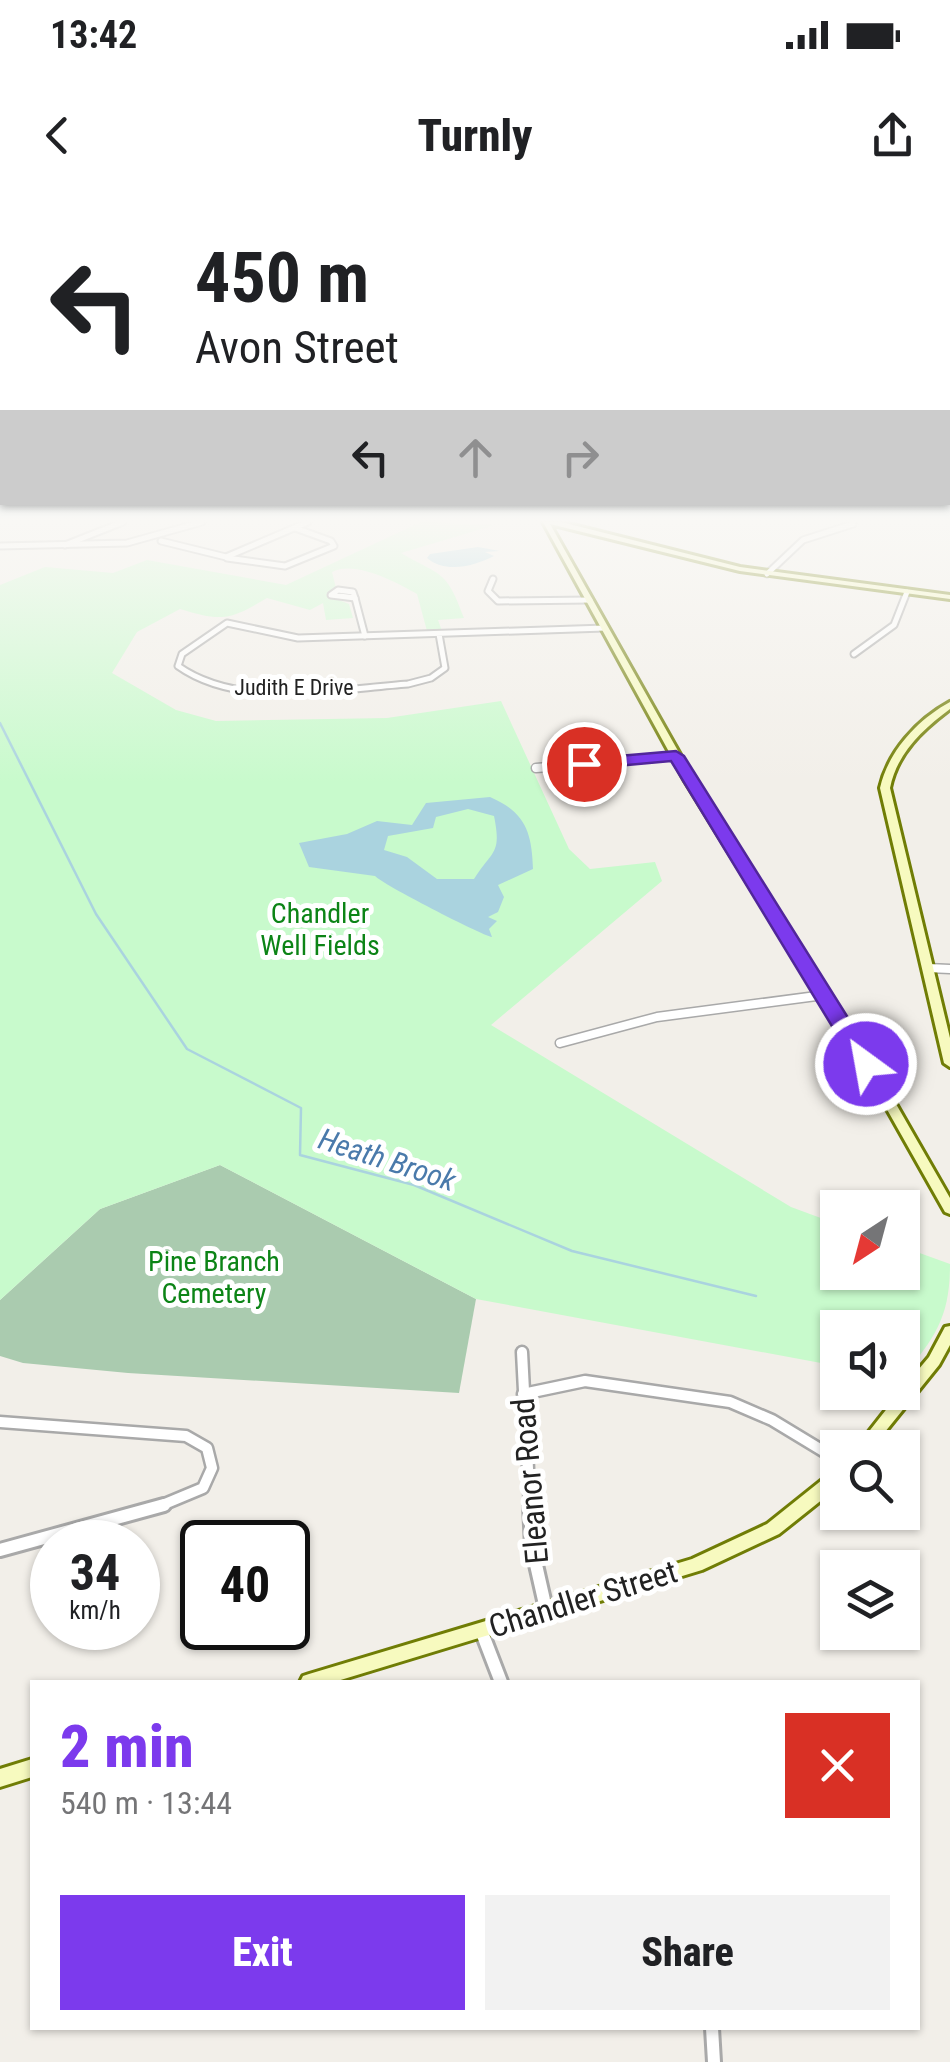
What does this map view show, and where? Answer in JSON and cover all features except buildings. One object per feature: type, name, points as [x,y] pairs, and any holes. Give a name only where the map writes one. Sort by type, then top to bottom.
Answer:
[{"type":"street","points":[[357,609],[364,636],[605,628]]},
{"type":"street","points":[[595,609],[676,756],[950,1209]]},
{"type":"street","points":[[854,654],[894,625],[900,609]]},
{"type":"street","name":"Judith E Drive","points":[[364,636],[289,638],[227,623],[182,654],[178,666],[200,681],[232,689],[408,684],[431,678],[445,668],[439,634]]},
{"type":"street","points":[[950,706],[905,747],[886,778],[886,804],[950,1064]]},
{"type":"street","points":[[536,768],[676,756]]},
{"type":"street","points":[[928,968],[950,969]]},
{"type":"street","points":[[560,1042],[672,1014],[824,995]]},
{"type":"street","points":[[934,1179],[950,1181]]},
{"type":"street","points":[[878,1430],[934,1362],[949,1337]]},
{"type":"street","name":"Eleanor Road","points":[[522,1352],[532,1547],[546,1609]]},
{"type":"street","points":[[523,1394],[585,1381],[730,1402],[772,1420],[820,1449]]},
{"type":"street","points":[[0,1422],[186,1436],[206,1448],[212,1468],[203,1488],[179,1501],[0,1550]]},
{"type":"street","name":"Chandler Street","points":[[316,1680],[696,1564],[737,1548],[796,1514],[820,1492]]},
{"type":"street","points":[[481,1630],[499,1680]]},
{"type":"street","points":[[0,1778],[30,1769]]},
{"type":"street","points":[[712,2030],[714,2062]]},
{"type":"green space","name":"Chandler Well Fields","points":[[0,609],[248,609],[225,617],[180,609],[137,632],[112,673],[176,710],[216,721],[387,718],[501,701],[569,849],[590,869],[655,862],[662,881],[491,1025],[791,1207],[820,1218],[820,1290],[920,1290],[920,1253],[950,1264],[949,1282],[939,1325],[920,1354],[920,1310],[820,1310],[820,1363],[476,1299],[220,1165],[100,1209],[0,1300]]},
{"type":"green space","name":"Chandler Well Fields","points":[[324,609],[350,609],[353,618],[326,620]]},
{"type":"green space","name":"Chandler Well Fields","points":[[421,609],[460,609],[464,618],[438,620],[442,631],[427,631]]},
{"type":"green space","name":"Pine Branch Cemetery","points":[[220,1165],[476,1299],[459,1393],[128,1373],[23,1363],[0,1356],[0,1300],[100,1209]]},
{"type":"water","points":[[490,797],[511,809],[524,825],[531,844],[533,869],[498,885],[504,897],[498,912],[488,917],[497,921],[489,929],[492,937],[375,876],[309,867],[299,843],[347,834],[377,821],[412,825],[426,803]],"holes":[[[468,809],[494,816],[496,845],[474,879],[437,879],[407,857],[384,850],[388,836],[433,828],[436,817]]]},
{"type":"waterway","name":"Heath Brook","points":[[0,723],[96,914],[187,1049],[301,1108],[300,1155],[414,1185],[572,1251],[756,1296]]},
{"type":"route","points":[[584,764],[676,756],[866,1064]]}]
